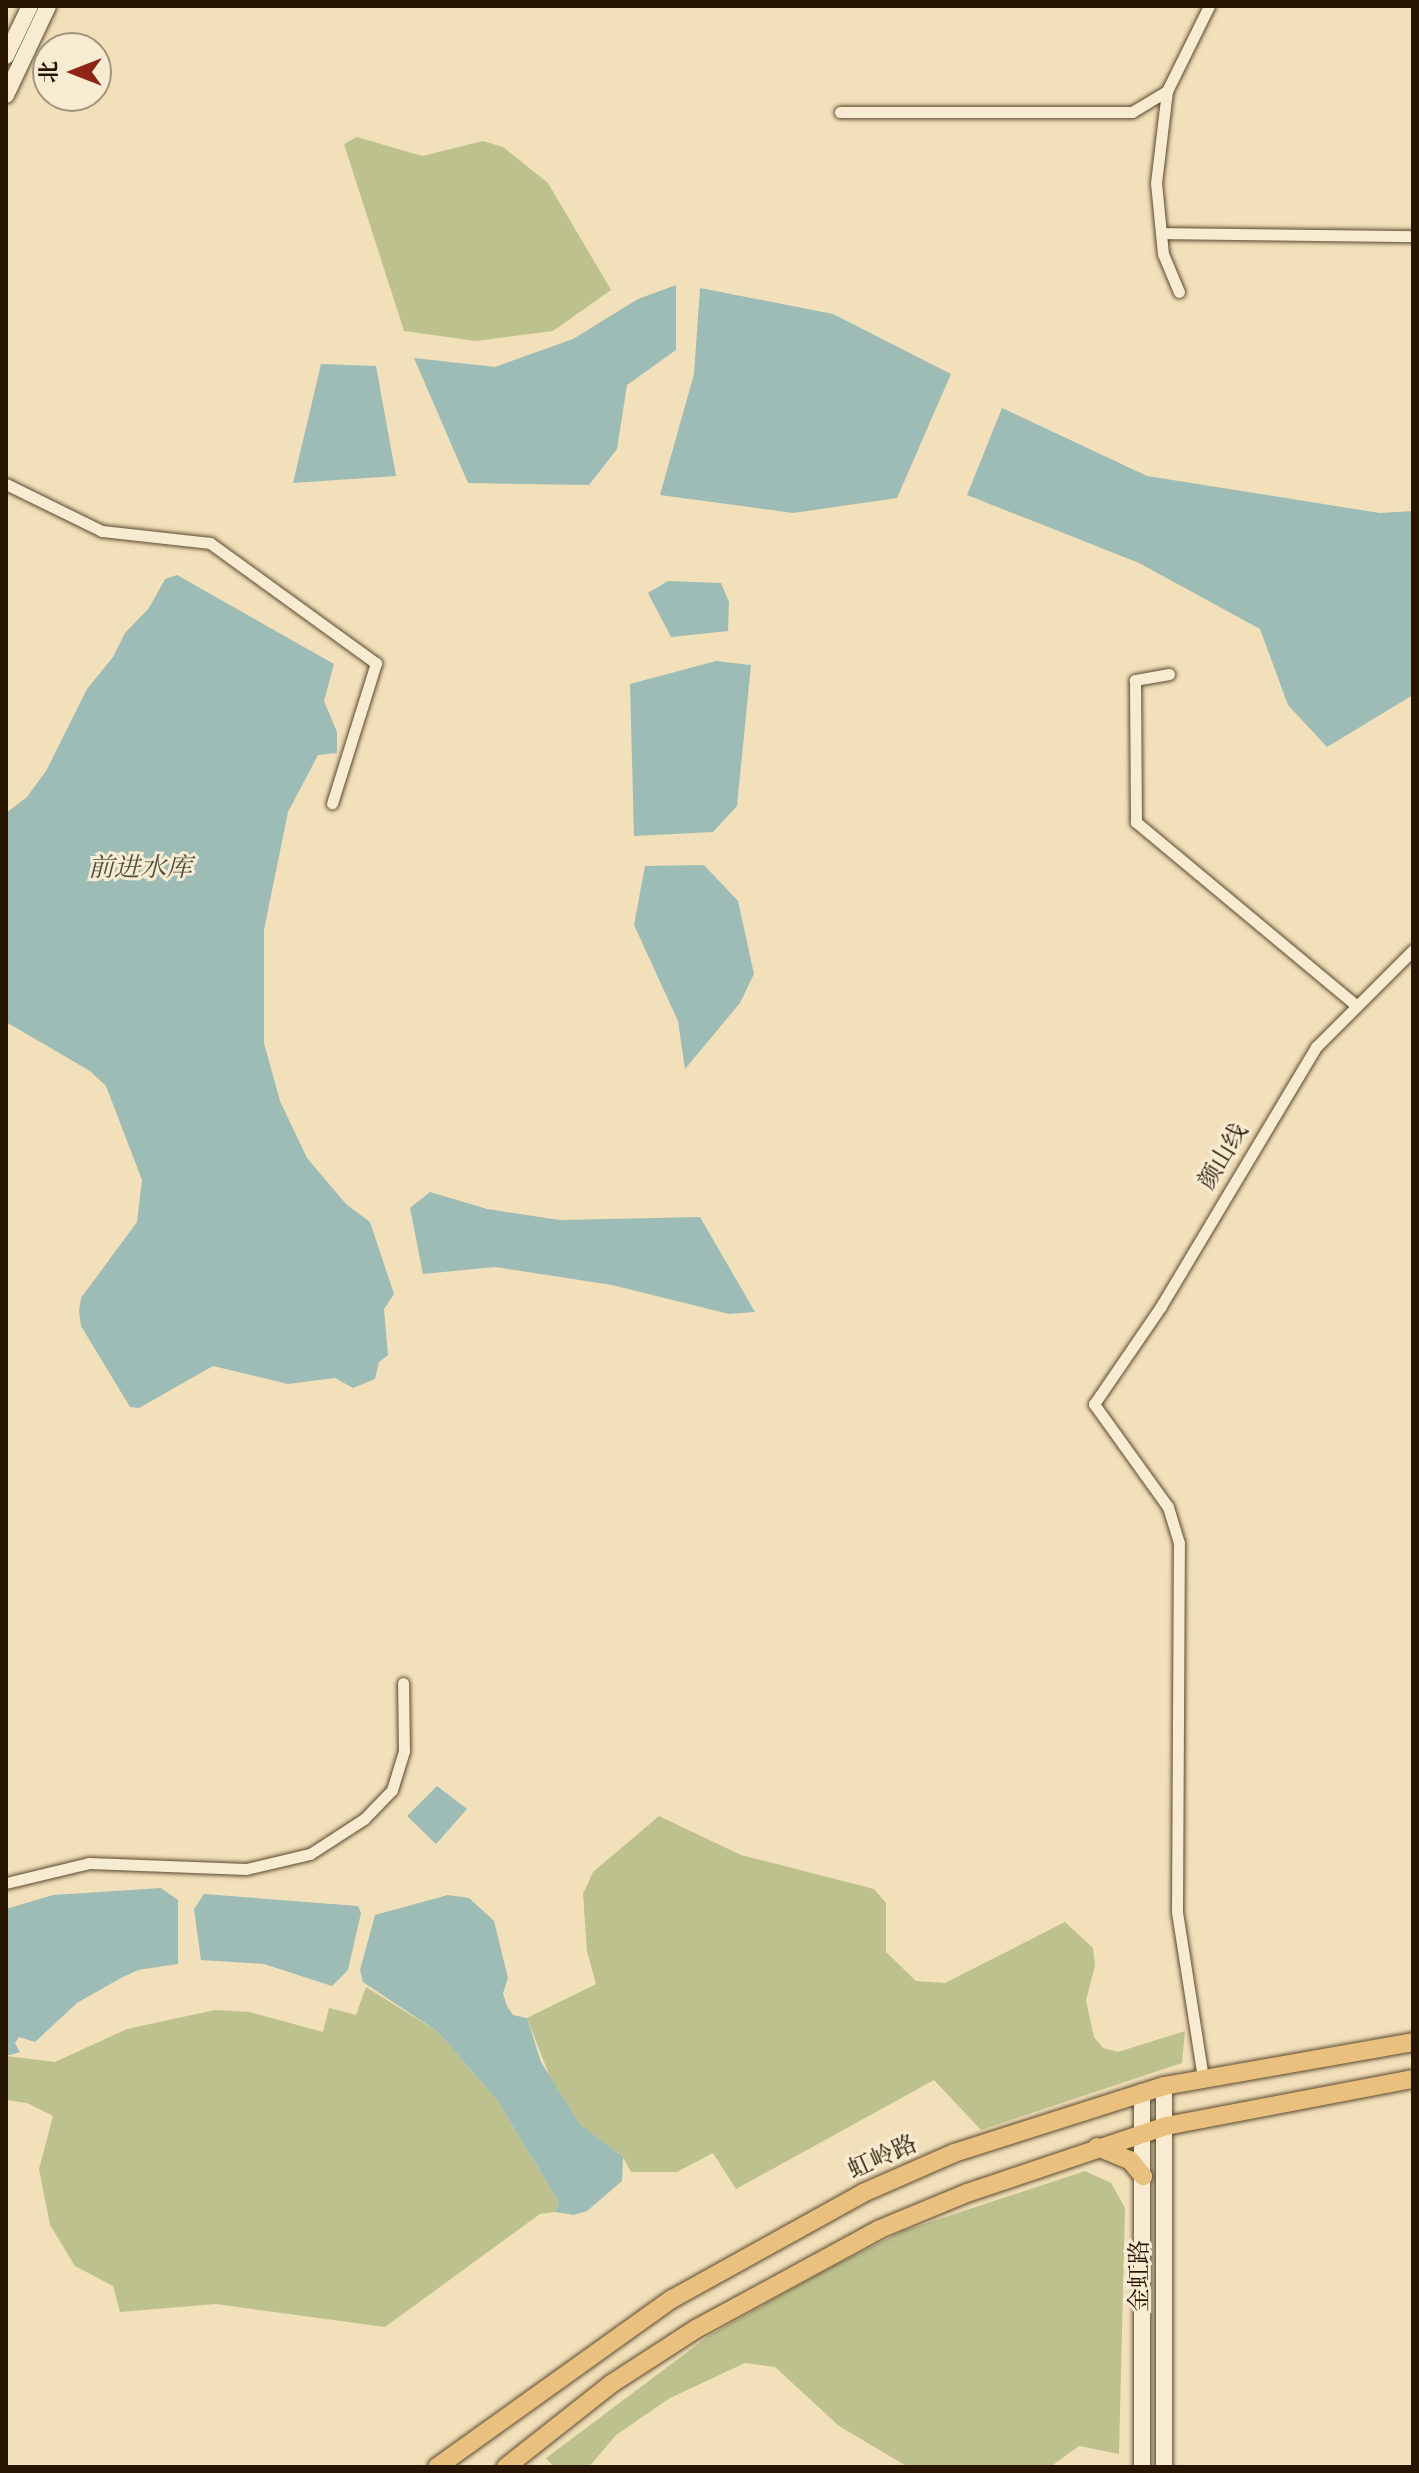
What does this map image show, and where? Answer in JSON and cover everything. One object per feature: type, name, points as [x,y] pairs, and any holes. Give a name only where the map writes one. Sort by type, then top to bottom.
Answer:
[{"type":"main road","name":"虹岭路","points":[[437,2467],[659,2308],[797,2228],[954,2153],[1164,2086],[1413,2042]]},
{"type":"main road","points":[[519,2463],[611,2384],[791,2273],[967,2193],[1166,2126],[1413,2079]]},
{"type":"main road","points":[[1097,2147],[1130,2160],[1143,2176]]},
{"type":"street","points":[[6,56],[30,6]]},
{"type":"street","points":[[6,95],[48,6]]},
{"type":"street","points":[[1179,292],[1171,281],[1161,233],[1156,183],[1167,91],[1209,6]]},
{"type":"street","points":[[840,112],[1132,112],[1167,91]]},
{"type":"street","points":[[1161,233],[1413,236]]},
{"type":"street","points":[[6,484],[102,531],[210,543],[376,663],[332,803]]},
{"type":"street","points":[[1169,674],[1135,680],[1136,822],[1356,1005]]},
{"type":"street","name":"颜山线","points":[[1203,2078],[1177,1912],[1179,1543],[1168,1507],[1094,1404],[1161,1306],[1316,1047],[1413,950]]},
{"type":"street","points":[[6,1883],[89,1863],[246,1869],[310,1854],[364,1819],[392,1790],[404,1751],[403,1683]]},
{"type":"street","name":"金虹路","points":[[1164,2086],[1164,2467]]},
{"type":"street","name":"金虹路","points":[[1142,2092],[1142,2467]]},
{"type":"green space","points":[[357,137],[422,156],[483,141],[503,147],[548,183],[611,290],[553,331],[476,341],[404,331],[344,144]]},
{"type":"green space","points":[[659,1816],[741,1855],[874,1889],[886,1903],[886,1952],[916,1981],[945,1983],[1065,1922],[1093,1948],[1095,1966],[1086,2000],[1094,2037],[1103,2048],[1118,2052],[1185,2031],[1182,2063],[981,2130],[934,2080],[736,2189],[713,2153],[677,2172],[631,2172],[623,2157],[579,2123],[555,2090],[527,2018],[596,1984],[587,1951],[583,1894],[593,1872]]},
{"type":"green space","points":[[366,1987],[438,2032],[496,2099],[559,2202],[555,2212],[540,2214],[385,2327],[216,2304],[120,2312],[113,2286],[75,2266],[50,2225],[39,2169],[53,2116],[27,2103],[6,2100],[6,2056],[55,2062],[127,2029],[215,2010],[249,2012],[323,2032],[329,2008],[356,2015]]},
{"type":"green space","points":[[1085,2171],[1111,2183],[1125,2208],[1119,2454],[1079,2446],[1050,2467],[908,2467],[839,2426],[775,2367],[745,2363],[670,2398],[616,2435],[589,2467],[554,2467],[546,2458],[710,2335],[822,2272],[903,2231]]},
{"type":"water","points":[[676,285],[676,350],[627,385],[617,449],[589,485],[468,483],[414,358],[495,367],[573,339],[638,299]]},
{"type":"water","points":[[700,288],[833,314],[951,374],[897,498],[793,513],[660,495],[694,374]]},
{"type":"water","points":[[321,364],[376,366],[396,476],[293,483]]},
{"type":"water","points":[[1002,408],[1147,476],[1380,513],[1413,511],[1413,695],[1327,747],[1288,705],[1260,629],[1139,563],[967,495]]},
{"type":"water","name":"前进水库","points":[[177,575],[334,664],[324,701],[337,732],[337,753],[318,755],[288,812],[264,930],[264,1043],[280,1101],[307,1158],[346,1204],[370,1222],[394,1294],[384,1309],[388,1355],[379,1362],[375,1379],[353,1388],[335,1378],[288,1384],[213,1366],[139,1408],[130,1407],[81,1326],[79,1311],[81,1298],[137,1222],[142,1180],[106,1086],[90,1071],[6,1022],[6,813],[27,797],[46,771],[87,689],[113,657],[125,633],[149,608],[165,579]]},
{"type":"water","points":[[668,581],[721,583],[729,602],[728,631],[671,637],[648,593]]},
{"type":"water","points":[[716,661],[751,665],[737,806],[713,832],[634,836],[630,684]]},
{"type":"water","points":[[704,865],[738,901],[754,974],[740,1003],[685,1069],[678,1021],[634,925],[645,866]]},
{"type":"water","points":[[430,1192],[487,1209],[560,1220],[700,1217],[755,1312],[729,1314],[612,1285],[495,1267],[423,1274],[410,1208]]},
{"type":"water","points":[[437,1786],[467,1809],[436,1844],[407,1816]]},
{"type":"water","points":[[161,1888],[178,1900],[178,1964],[138,1970],[119,1979],[77,2003],[35,2042],[19,2037],[15,2043],[20,2052],[6,2056],[6,1909],[53,1895]]},
{"type":"water","points":[[204,1894],[358,1906],[361,1913],[348,1970],[332,1986],[264,1964],[201,1960],[194,1909]]},
{"type":"water","points":[[448,1895],[469,1898],[494,1921],[508,1978],[503,1993],[507,2006],[513,2015],[527,2018],[541,2062],[579,2123],[623,2157],[622,2181],[587,2211],[574,2215],[555,2212],[559,2202],[496,2099],[438,2032],[363,1982],[360,1970],[375,1915]]}]
